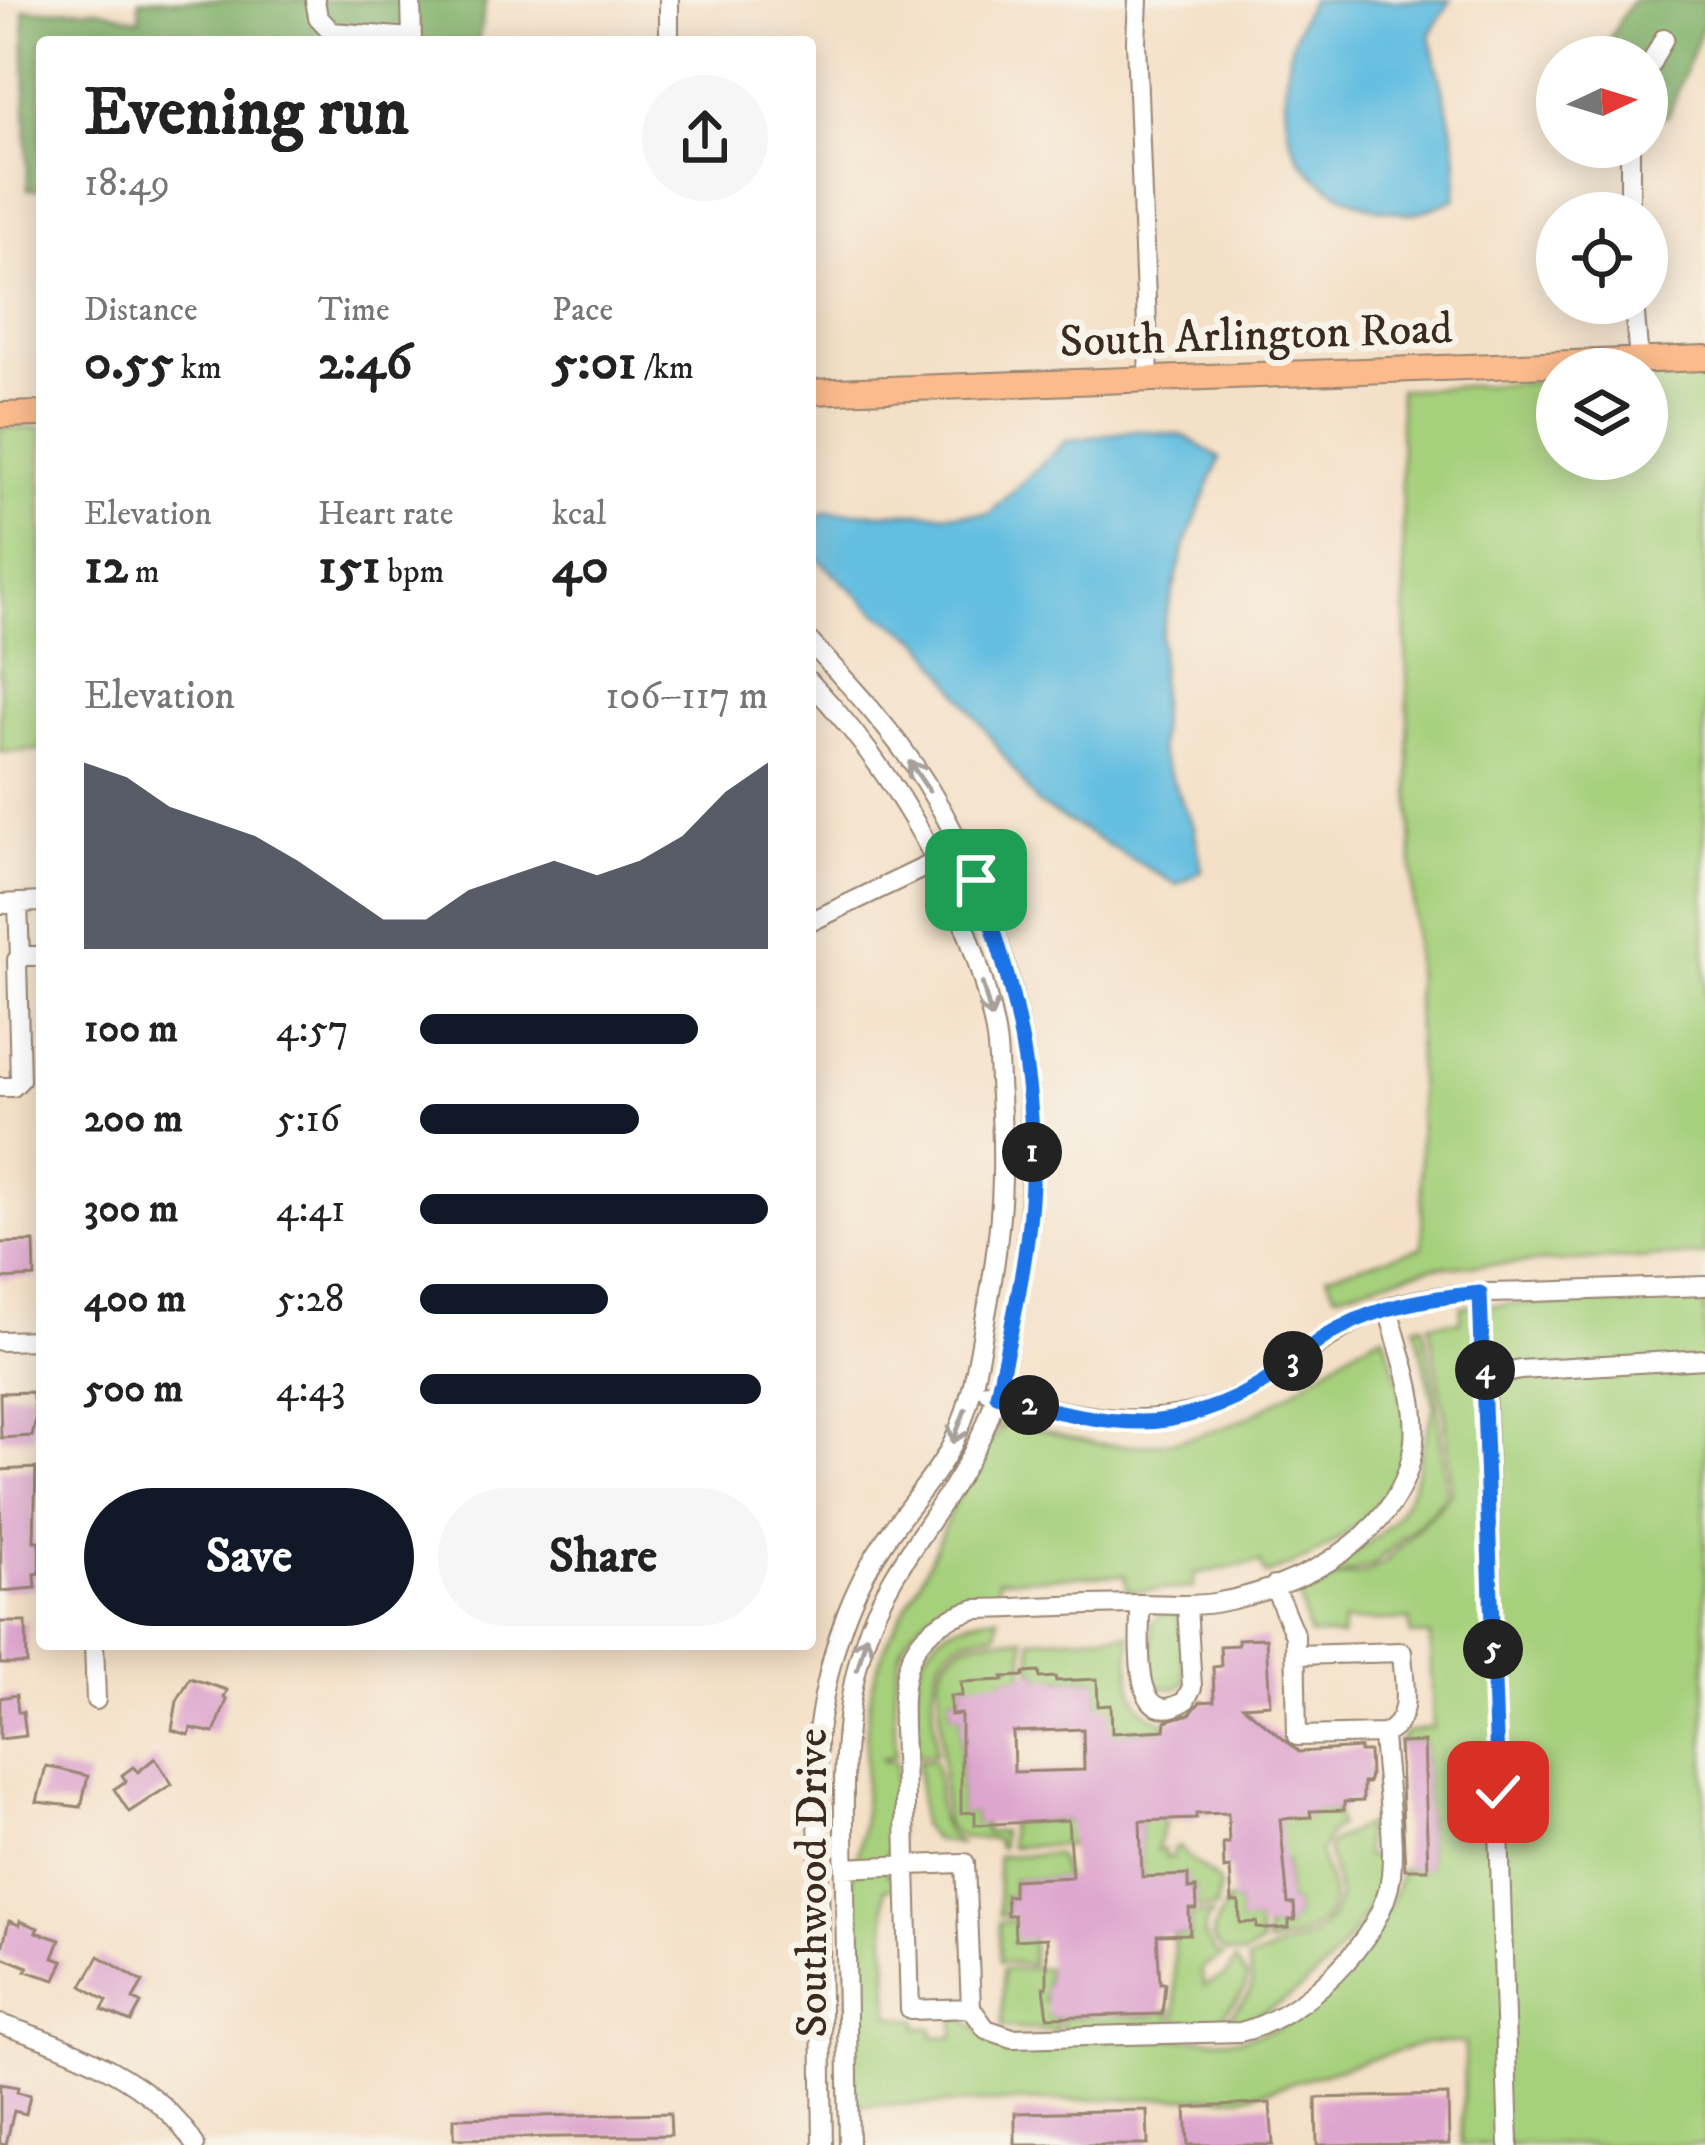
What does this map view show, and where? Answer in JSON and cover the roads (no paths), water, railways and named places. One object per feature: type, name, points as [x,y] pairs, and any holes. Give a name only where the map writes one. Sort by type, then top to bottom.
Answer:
[{"type":"main road","name":"South Arlington Road","points":[[1668,360],[1705,358]]},
{"type":"main road","name":"South Arlington Road","points":[[816,392],[1536,365]]},
{"type":"main road","points":[[0,415],[36,414]]},
{"type":"street","points":[[315,0],[318,17],[332,32],[372,36]]},
{"type":"street","points":[[411,0],[412,36]]},
{"type":"street","points":[[669,0],[669,36]]},
{"type":"street","points":[[1138,0],[1149,378]]},
{"type":"street","name":"Southwood Drive","points":[[816,648],[900,748],[962,849],[993,923],[1015,998],[1030,1108],[1030,1217],[997,1395],[963,1474],[888,1585],[865,1639],[845,1733],[849,2145]]},
{"type":"street","name":"Southwood Drive","points":[[816,689],[898,791],[936,862],[980,974],[997,1054],[1005,1167],[1003,1208],[973,1388],[952,1444],[856,1590],[838,1630],[826,1679],[817,1738],[823,2145]]},
{"type":"street","points":[[816,919],[962,849]]},
{"type":"street","points":[[0,1087],[13,1087],[20,1080],[20,957],[9,904]]},
{"type":"street","points":[[20,957],[36,956]]},
{"type":"street","points":[[20,1080],[36,1080]]},
{"type":"street","points":[[973,1388],[1101,1418],[1143,1422],[1227,1402],[1263,1384],[1337,1329],[1388,1308],[1480,1293],[1705,1286]]},
{"type":"street","points":[[1480,1293],[1509,2145]]},
{"type":"street","points":[[971,2008],[910,2010],[902,1678],[923,1637],[943,1621],[976,1609],[1187,1606],[1225,1601],[1274,1586],[1367,1535],[1407,1472],[1414,1444],[1414,1412],[1388,1308]]},
{"type":"street","points":[[0,1341],[36,1340]]},
{"type":"street","points":[[1485,1386],[1493,1376],[1520,1370],[1705,1359]]},
{"type":"street","points":[[1274,1586],[1293,1628],[1297,1736],[1383,1734],[1396,1728],[1404,1714],[1402,1652],[1296,1655]]},
{"type":"street","points":[[1140,1604],[1143,1690],[1151,1703],[1165,1708],[1185,1701],[1192,1687],[1187,1606]]},
{"type":"street","points":[[94,1650],[96,1700]]},
{"type":"street","points":[[845,1868],[965,1863],[971,2008],[994,2034],[1035,2038],[1240,2032],[1264,2025],[1300,2004],[1348,1957],[1384,1900],[1391,1874],[1383,1734]]},
{"type":"street","points":[[0,2024],[90,2060],[140,2090],[166,2108],[195,2145]]},
{"type":"water","points":[[1311,0],[1451,0],[1430,35],[1454,135],[1455,199],[1415,213],[1375,208],[1322,182],[1297,154],[1287,120],[1285,84],[1296,31]]},
{"type":"water","points":[[1138,430],[1184,436],[1220,458],[1185,545],[1161,635],[1159,751],[1194,827],[1202,871],[1177,885],[1038,804],[922,641],[879,614],[816,557],[816,518],[825,512],[989,514],[1066,441]]}]
